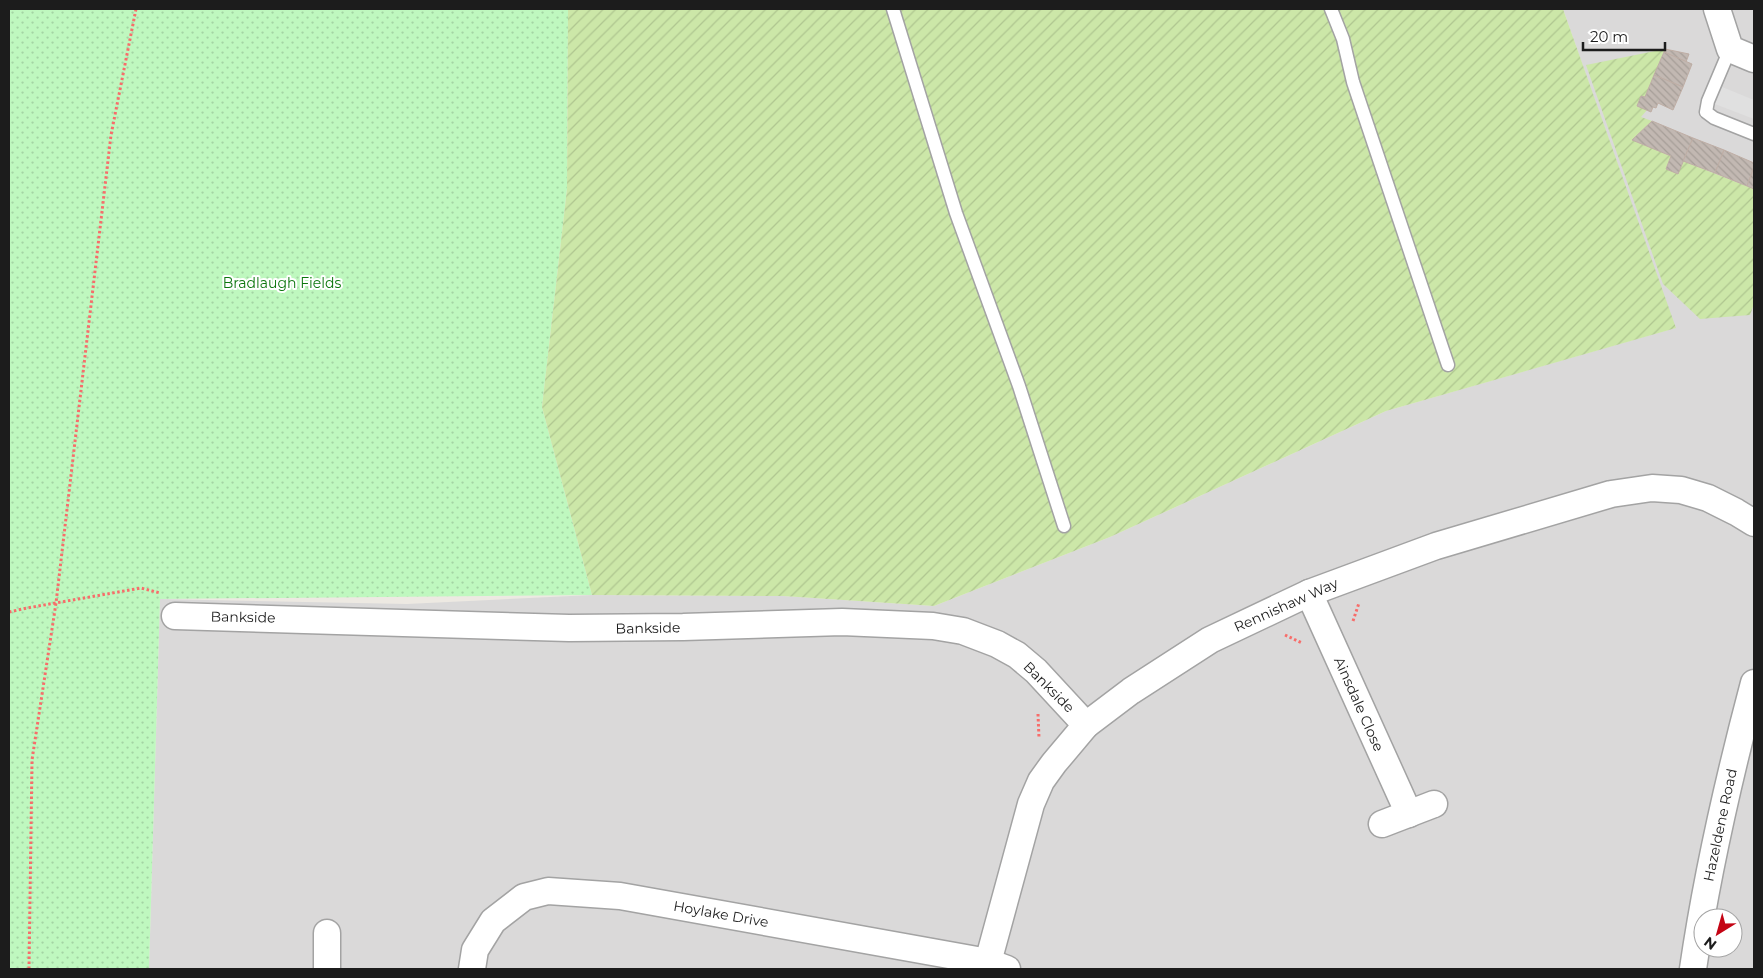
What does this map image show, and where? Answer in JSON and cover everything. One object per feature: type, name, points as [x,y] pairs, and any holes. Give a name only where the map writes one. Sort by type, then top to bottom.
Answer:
[{"type":"street","points":[[1717,9],[1730,50],[1754,59]]},
{"type":"street","name":"Rennishaw Way","points":[[998,966],[1031,804],[1041,781],[1086,725],[1130,691],[1210,640],[1309,593],[1436,546],[1602,497],[1652,488],[1681,490],[1708,498],[1754,523]]},
{"type":"street","name":"Ainsdale Close","points":[[1309,593],[1409,814]]},
{"type":"street","name":"Bankside","points":[[175,616],[569,628],[683,627],[842,622],[932,626],[963,631],[997,644],[1017,655],[1036,672],[1086,725]]},
{"type":"street","name":"Hazeldene Road","points":[[1693,969],[1700,920],[1734,758],[1754,683]]},
{"type":"street","points":[[1382,824],[1434,804]]},
{"type":"street","name":"Hoylake Drive","points":[[472,969],[475,950],[493,921],[524,896],[548,891],[620,896],[998,966]]},
{"type":"street","points":[[327,933],[327,969]]},
{"type":"lane","points":[[893,9],[956,213],[1019,386],[1064,526]]},
{"type":"lane","points":[[1331,9],[1343,39],[1353,82],[1448,365]]},
{"type":"lane","points":[[1730,50],[1708,102],[1706,112],[1709,116],[1754,134]]},
{"type":"path","points":[[29,969],[32,760],[56,602],[111,135],[136,9]]},
{"type":"path","points":[[1251,620],[1339,659],[1371,570]]},
{"type":"path","points":[[9,612],[141,588],[168,595],[175,616]]},
{"type":"path","points":[[1036,672],[1041,781]]},
{"type":"shaded area","points":[[1563,9],[1754,9],[1754,969],[149,969],[160,599],[407,604],[592,595],[783,596],[934,606],[1110,537],[1386,411],[1675,328]]},
{"type":"shaded area","points":[[1722,87],[1754,100],[1754,119],[1715,104]]},
{"type":"green space","name":"Bradlaugh Fields","points":[[9,9],[568,9],[567,189],[542,407],[592,595],[160,599],[149,969],[9,969]]},
{"type":"green space","points":[[568,9],[1563,9],[1676,328],[1386,411],[1110,537],[934,606],[783,596],[592,595],[542,407],[567,189]]},
{"type":"green space","points":[[1665,49],[1645,97],[1641,96],[1637,106],[1647,110],[1641,117],[1652,121],[1632,140],[1671,156],[1666,169],[1683,161],[1754,189],[1754,304],[1750,315],[1700,319],[1663,284],[1586,65]]},
{"type":"building","points":[[1665,49],[1689,54],[1686,62],[1664,52]]},
{"type":"building","points":[[1664,52],[1692,64],[1683,87],[1654,75]]},
{"type":"building","points":[[1654,75],[1683,87],[1673,110],[1658,103],[1651,112],[1637,106],[1641,96],[1645,97]]},
{"type":"building","points":[[1652,121],[1693,138],[1678,174],[1666,169],[1671,156],[1632,140]]},
{"type":"building","points":[[1693,138],[1724,150],[1715,173],[1683,161]]},
{"type":"building","points":[[1724,150],[1754,163],[1747,186],[1715,173]]},
{"type":"building","points":[[1754,167],[1754,189],[1747,186]]}]
